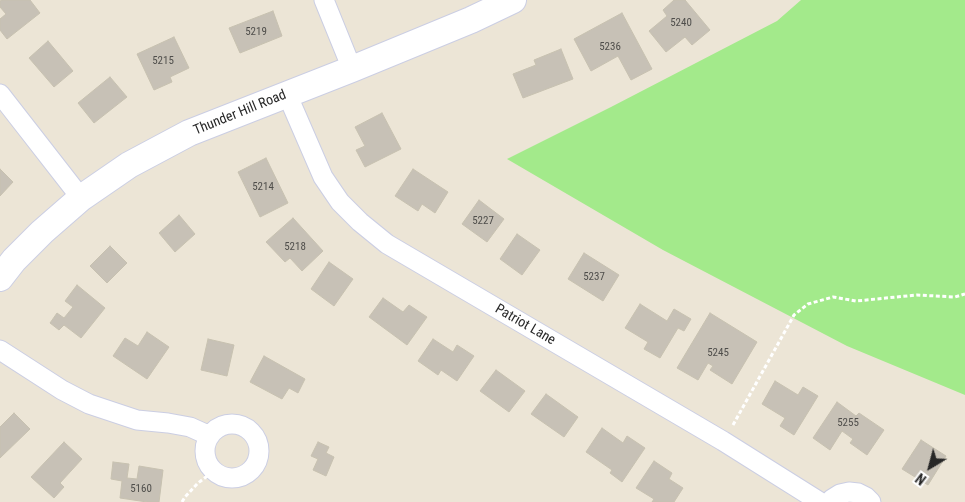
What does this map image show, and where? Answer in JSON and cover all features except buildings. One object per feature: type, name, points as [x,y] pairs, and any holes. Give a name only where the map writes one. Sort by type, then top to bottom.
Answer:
[{"type":"street","points":[[324,0],[352,69]]},
{"type":"street","name":"Thunder Hill Road","points":[[0,278],[14,260],[42,232],[81,198],[129,165],[189,133],[352,69],[471,20],[513,0]]},
{"type":"street","points":[[0,94],[81,198]]},
{"type":"street","name":"Patriot Lane","points":[[287,94],[323,177],[340,202],[360,222],[387,244],[723,440],[820,502]]},
{"type":"street","points":[[0,350],[62,390],[89,404],[137,420],[190,427],[210,436]]},
{"type":"street","points":[[234,425],[243,427],[251,432],[259,449],[259,458],[255,466],[248,473],[240,477],[222,476],[214,471],[206,458],[207,443],[210,436],[225,426],[234,425]]},
{"type":"street","points":[[830,502],[840,494],[849,492],[858,493],[871,502]]},
{"type":"path","points":[[723,440],[735,423],[794,315],[808,304],[832,298],[856,301],[917,295],[955,296],[965,294]]},
{"type":"path","points":[[182,502],[198,483],[214,471]]},
{"type":"green space","points":[[801,0],[965,0],[965,395],[847,346],[663,250],[507,159],[777,21]]}]
